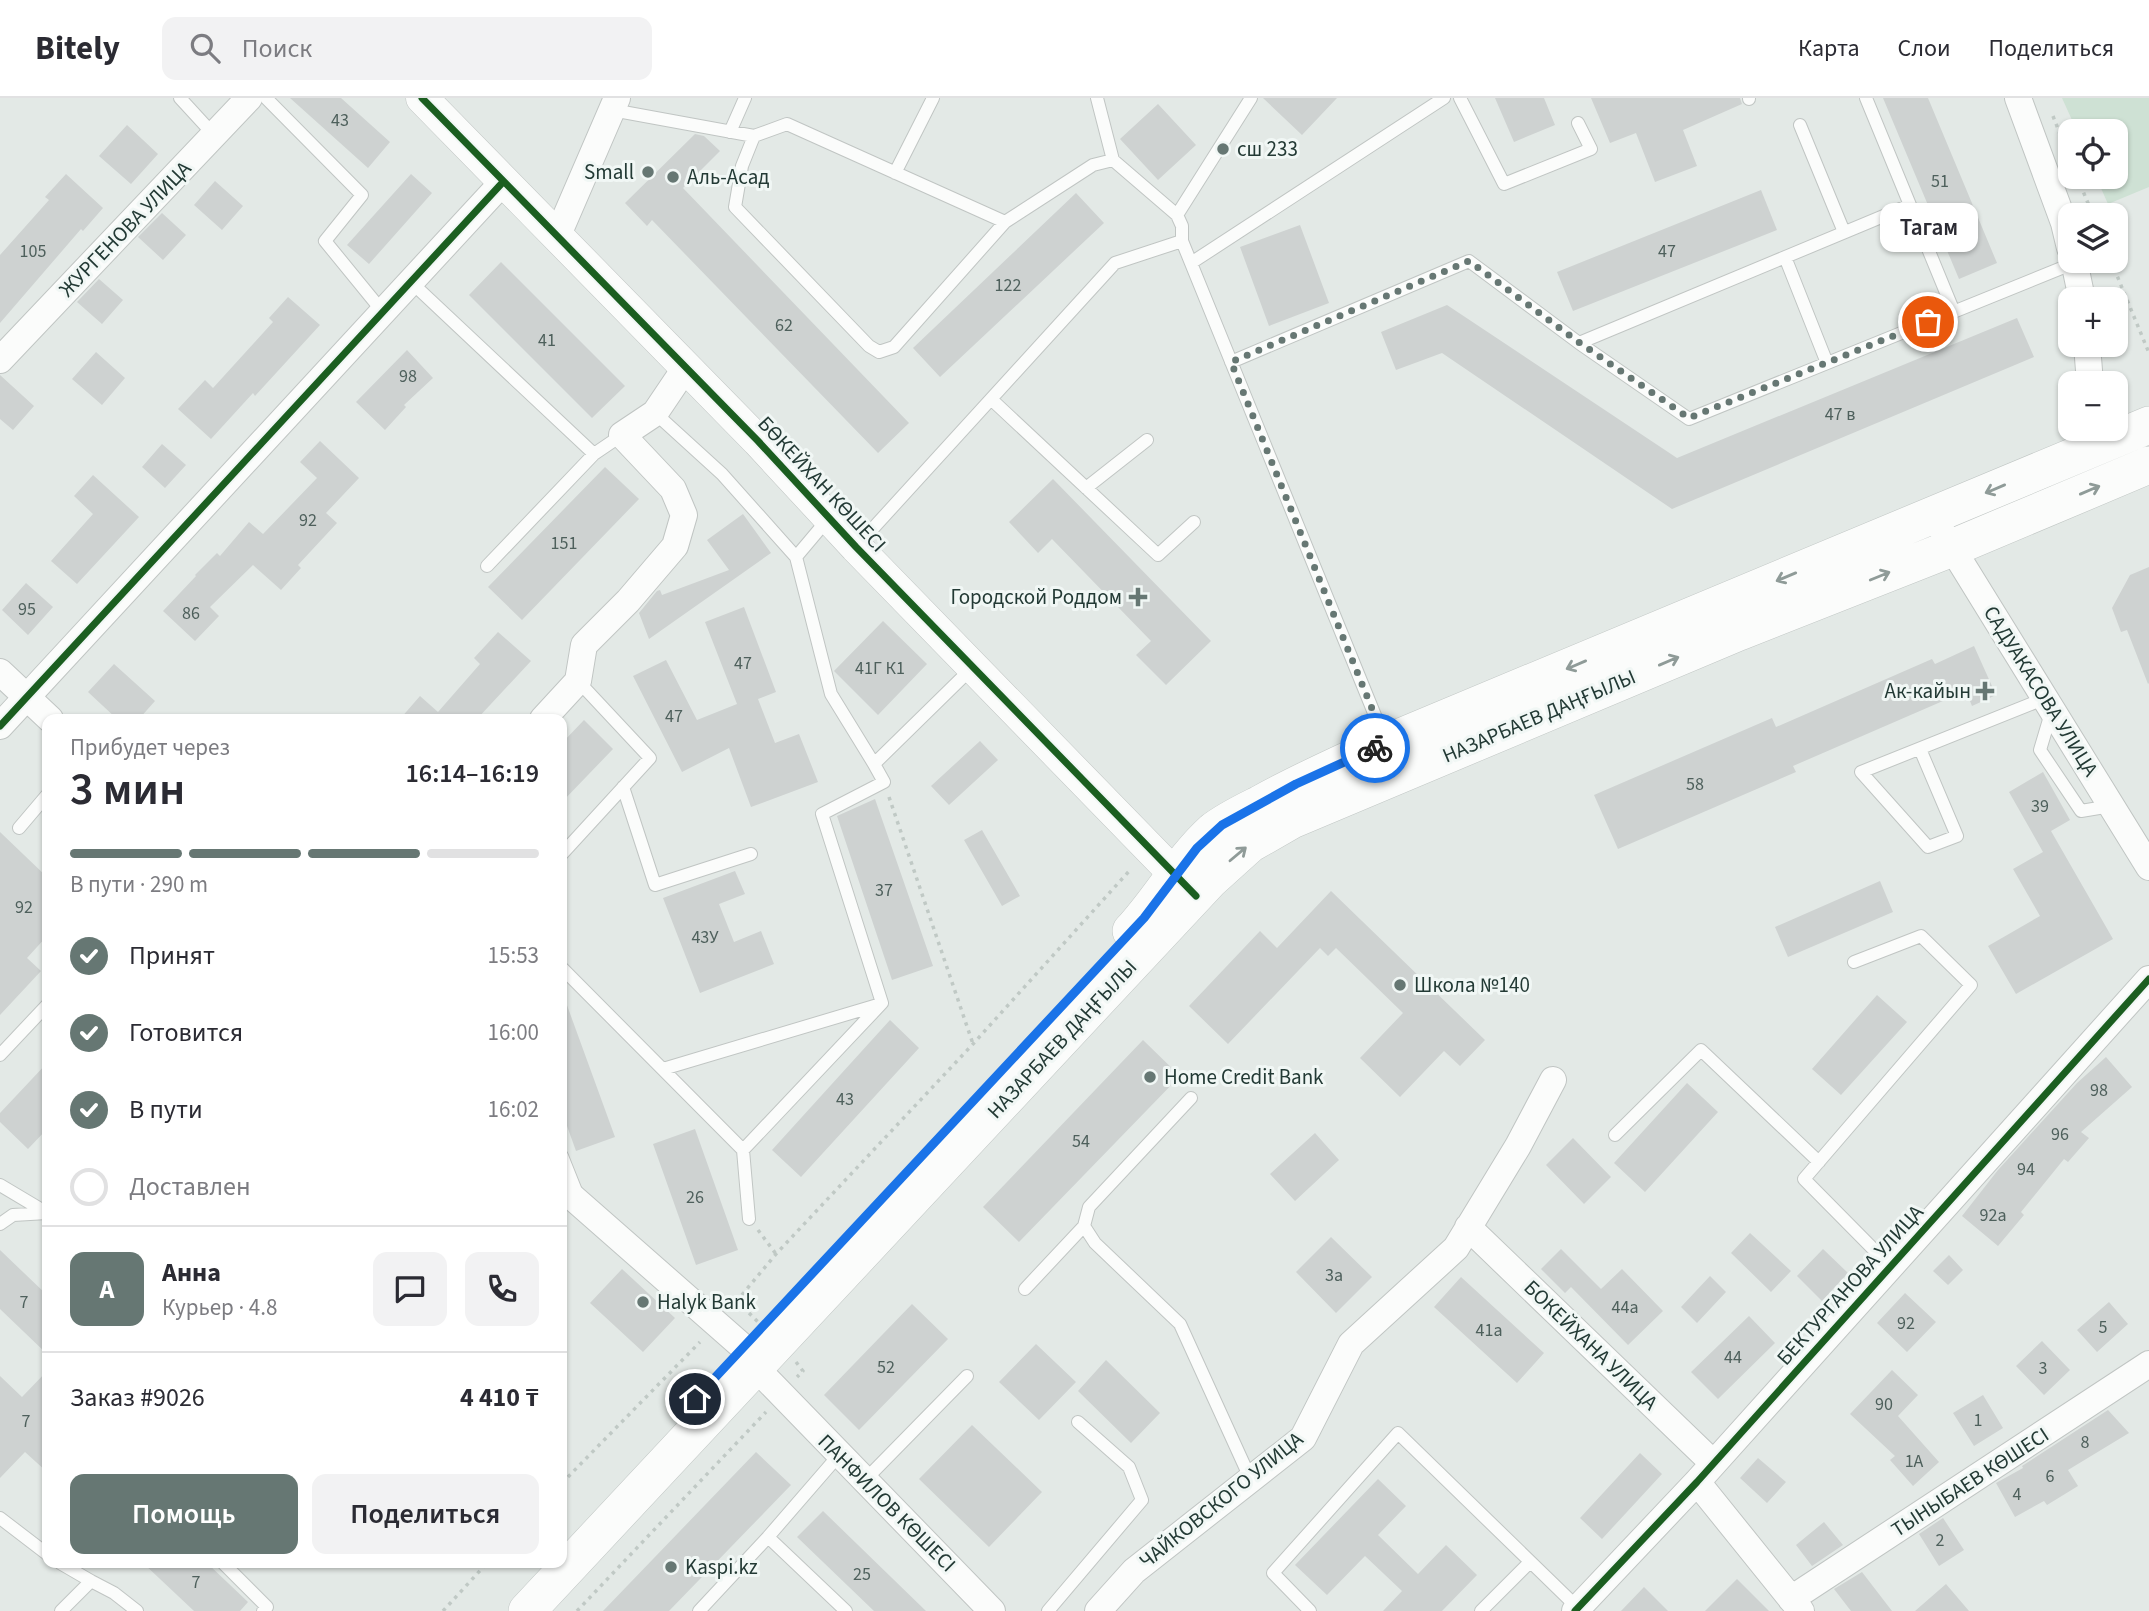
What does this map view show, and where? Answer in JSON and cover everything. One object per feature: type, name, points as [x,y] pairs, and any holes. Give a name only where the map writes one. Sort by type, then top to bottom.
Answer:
[{"type":"main road","name":"НАЗАРБАЕВ ДАҢҒЫЛЫ","points":[[2128,430],[2149,425]]},
{"type":"main road","name":"НАЗАРБАЕВ ДАҢҒЫЛЫ","points":[[1186,886],[1197,848],[1222,825],[1296,784],[1386,743],[1933,515],[2086,441]]},
{"type":"main road","name":"НАЗАРБАЕВ ДАҢҒЫЛЫ","points":[[749,1335],[1186,886],[1264,835],[1292,820],[1739,632],[1952,548],[2149,465]]},
{"type":"main road","points":[[567,1536],[749,1335]]},
{"type":"main road","points":[[567,1561],[749,1335]]},
{"type":"main road","points":[[498,1611],[537,1568]]},
{"type":"main road","points":[[527,1611],[562,1568]]},
{"type":"street","name":"ЖУРГЕНОВА УЛИЦА","points":[[0,360],[249,98]]},
{"type":"street","name":"БӨКЕЙХАН КӨШЕСІ","points":[[422,98],[758,441],[856,547],[1186,886]]},
{"type":"street","points":[[2018,98],[2058,207]]},
{"type":"street","points":[[557,237],[614,104]]},
{"type":"street","points":[[0,726],[503,182]]},
{"type":"street","points":[[548,714],[578,681],[584,645],[628,601],[675,546],[684,515],[673,489],[622,435],[655,412],[686,367]]},
{"type":"street","name":"САДУАКАСОВА УЛИЦА","points":[[1933,515],[2112,806],[2145,851]]},
{"type":"street","points":[[0,672],[45,714]]},
{"type":"street","name":"БЕКТУРГАНОВА УЛИЦА","points":[[1577,1609],[1705,1472],[2149,979]]},
{"type":"street","name":"ЧАЙКОВСКОГО УЛИЦА","points":[[1098,1611],[1134,1571],[1303,1438],[1351,1345],[1456,1248],[1518,1146],[1553,1080]]},
{"type":"street","points":[[567,1192],[749,1335]]},
{"type":"street","name":"БОКЕЙХАНА УЛИЦА","points":[[1468,1227],[1705,1472]]},
{"type":"street","name":"ПАНФИЛОВ КӨШЕСІ","points":[[749,1335],[781,1396],[992,1611]]},
{"type":"street","name":"ТЫНЫБАЕВ КӨШЕСІ","points":[[1796,1605],[2149,1364]]},
{"type":"street","points":[[1705,1472],[1796,1605]]},
{"type":"lane","points":[[180,98],[214,135]]},
{"type":"lane","points":[[266,98],[362,195],[325,241],[383,312]]},
{"type":"lane","points":[[730,132],[744,98]]},
{"type":"lane","points":[[895,173],[933,98]]},
{"type":"lane","points":[[1097,98],[1113,160],[1177,215],[1182,226],[1181,241],[1386,743]]},
{"type":"lane","points":[[1177,215],[1251,98]]},
{"type":"lane","points":[[1191,263],[1444,98]]},
{"type":"lane","points":[[1460,98],[1504,184],[1591,149],[1578,123]]},
{"type":"lane","points":[[1866,98],[1954,312]]},
{"type":"lane","points":[[614,104],[754,136],[787,124],[1005,222]]},
{"type":"lane","points":[[1800,125],[1844,232]]},
{"type":"lane","points":[[754,136],[742,166],[735,207],[869,346],[879,352],[894,347],[1005,222],[1093,165],[1113,160]]},
{"type":"lane","points":[[1580,343],[1910,205]]},
{"type":"lane","points":[[856,547],[1115,262],[1181,241]]},
{"type":"lane","points":[[1785,257],[1827,363]]},
{"type":"lane","points":[[1231,362],[1469,261],[1580,343],[1689,418],[1954,312],[2058,264]]},
{"type":"lane","points":[[411,282],[594,454]]},
{"type":"lane","points":[[991,399],[1158,555],[1194,522]]},
{"type":"lane","points":[[655,412],[722,474],[796,556],[831,694],[884,782],[822,814],[882,1003]]},
{"type":"lane","points":[[487,566],[594,454],[622,435]]},
{"type":"lane","points":[[1086,488],[1147,440]]},
{"type":"lane","points":[[796,556],[829,518]]},
{"type":"lane","points":[[874,764],[973,667]]},
{"type":"lane","points":[[567,849],[650,758],[578,681]]},
{"type":"lane","points":[[1920,749],[1957,836],[1928,847],[1861,772],[1920,749],[2049,703]]},
{"type":"lane","points":[[623,788],[655,885],[751,854]]},
{"type":"lane","points":[[19,828],[42,801]]},
{"type":"lane","points":[[1854,962],[1921,936],[1971,985],[1804,1180],[1891,1266]]},
{"type":"lane","points":[[567,973],[743,1150],[748,1219]]},
{"type":"lane","points":[[663,1069],[882,1003]]},
{"type":"lane","points":[[743,1150],[882,1003]]},
{"type":"lane","points":[[0,1055],[42,1010]]},
{"type":"lane","points":[[1615,1135],[1701,1050],[1819,1162]]},
{"type":"lane","points":[[1025,1289],[1084,1226],[1089,1207],[1191,1098]]},
{"type":"lane","points":[[567,1168],[582,1206]]},
{"type":"lane","points":[[0,1185],[42,1210]]},
{"type":"lane","points":[[0,1224],[13,1215],[42,1213]]},
{"type":"lane","points":[[1084,1226],[1095,1243],[1180,1324],[1251,1480]]},
{"type":"lane","points":[[865,1480],[967,1376]]},
{"type":"lane","points":[[1048,1611],[1142,1500],[1129,1466],[1078,1422]]},
{"type":"lane","points":[[1310,1611],[1273,1573],[1398,1433],[1577,1609]]},
{"type":"lane","points":[[699,1611],[839,1455]]},
{"type":"lane","points":[[0,1518],[42,1549]]},
{"type":"lane","points":[[768,1537],[846,1611]]},
{"type":"lane","points":[[1481,1611],[1530,1562]]},
{"type":"lane","points":[[69,1568],[114,1593],[137,1611]]},
{"type":"lane","points":[[228,1568],[267,1607],[263,1611]]},
{"type":"lane","points":[[61,1611],[91,1581]]},
{"type":"path","points":[[2050,110],[2058,130]]},
{"type":"path","points":[[2116,273],[2149,353]]},
{"type":"path","points":[[884,782],[973,1044]]},
{"type":"path","points":[[567,1479],[749,1335],[776,1254],[973,1044],[1150,848]]},
{"type":"path","points":[[748,1219],[776,1254]]},
{"type":"path","points":[[578,1611],[803,1371],[749,1335]]},
{"type":"path","points":[[443,1611],[482,1568]]},
{"type":"green space","points":[[2062,98],[2149,98],[2149,187],[2108,203],[2101,189],[2128,189],[2128,119],[2072,119]]},
{"type":"building","points":[[290,98],[341,98],[390,142],[368,168]]},
{"type":"building","points":[[1263,98],[1337,98],[1302,135]]},
{"type":"building","points":[[1495,98],[1544,98],[1555,125],[1514,142]]},
{"type":"building","points":[[1591,98],[1740,98],[1742,104],[1683,130],[1697,166],[1655,182],[1636,133],[1610,143]]},
{"type":"building","points":[[1883,98],[1928,98],[1997,263],[1959,279]]},
{"type":"building","points":[[1158,104],[1196,145],[1158,180],[1120,139]]},
{"type":"building","points":[[127,125],[158,154],[131,184],[99,156]]},
{"type":"building","points":[[695,134],[704,136],[720,151],[683,188],[909,423],[878,453],[652,220],[647,226],[625,203]]},
{"type":"building","points":[[66,174],[103,208],[83,231],[81,229],[0,323],[0,255],[49,200],[45,197]]},
{"type":"building","points":[[411,174],[432,193],[369,264],[347,245]]},
{"type":"building","points":[[215,181],[243,206],[222,230],[194,205]]},
{"type":"building","points":[[1761,190],[1777,230],[1573,311],[1557,272]]},
{"type":"building","points":[[1076,193],[1104,223],[940,377],[913,348]]},
{"type":"building","points":[[162,213],[186,235],[163,260],[138,237]]},
{"type":"building","points":[[1300,225],[1329,303],[1269,326],[1240,247]]},
{"type":"building","points":[[501,262],[625,386],[592,418],[469,295]]},
{"type":"building","points":[[99,279],[123,300],[102,324],[77,302]]},
{"type":"building","points":[[288,297],[320,325],[211,439],[178,409],[205,380],[213,388],[273,322],[269,318]]},
{"type":"building","points":[[1447,305],[1677,458],[2017,318],[2034,357],[1672,509],[1442,353],[1396,370],[1381,332]]},
{"type":"building","points":[[407,350],[433,378],[404,405],[406,407],[385,430],[356,402]]},
{"type":"building","points":[[96,352],[125,378],[102,405],[72,379]]},
{"type":"building","points":[[0,375],[34,406],[13,430],[0,419]]},
{"type":"building","points":[[320,441],[359,478],[326,513],[337,523],[298,565],[301,568],[281,590],[253,565],[210,607],[219,616],[195,641],[163,611],[217,553],[220,556],[249,522],[263,534],[317,478],[300,462]]},
{"type":"building","points":[[162,444],[186,465],[165,488],[142,467]]},
{"type":"building","points":[[605,467],[639,499],[522,620],[488,587]]},
{"type":"building","points":[[93,475],[139,517],[77,584],[51,561],[93,514],[74,496]]},
{"type":"building","name":"Городской Роддом","points":[[1053,479],[1211,641],[1166,685],[1136,655],[1151,641],[1052,539],[1038,553],[1009,522]]},
{"type":"building","points":[[743,514],[771,553],[649,639],[639,613],[657,591],[660,590],[662,595],[729,570],[707,540]]},
{"type":"building","points":[[2149,567],[2148,684],[2127,630],[2121,632],[2112,608],[2130,575]]},
{"type":"building","points":[[26,583],[53,607],[28,635],[2,610]]},
{"type":"building","points":[[744,607],[776,692],[758,699],[775,743],[799,734],[818,782],[751,807],[729,748],[682,772],[633,676],[666,660],[697,720],[737,704],[705,622]]},
{"type":"building","points":[[883,621],[927,664],[878,715],[834,671]]},
{"type":"building","points":[[498,632],[531,661],[482,714],[404,714],[420,696],[438,712],[480,664],[474,658]]},
{"type":"building","points":[[1974,646],[1996,695],[1972,706],[1966,691],[1793,766],[1796,772],[1618,849],[1594,795],[1772,718],[1776,727],[1932,659],[1935,664]]},
{"type":"building","points":[[114,664],[155,701],[143,714],[112,714],[88,692]]},
{"type":"building","points":[[584,720],[613,749],[567,797],[567,738]]},
{"type":"building","points":[[980,741],[998,760],[949,805],[931,786]]},
{"type":"building","points":[[2043,772],[2070,820],[2051,831],[2113,939],[2016,994],[1988,946],[2040,916],[2013,869],[2043,852],[2009,792]]},
{"type":"building","points":[[875,799],[933,966],[892,980],[837,816]]},
{"type":"building","points":[[982,830],[1020,896],[1002,906],[964,840]]},
{"type":"building","points":[[0,832],[42,872],[42,942],[27,958],[41,971],[0,1015]]},
{"type":"building","points":[[735,871],[745,894],[719,904],[734,942],[761,931],[774,964],[700,993],[663,898]]},
{"type":"building","points":[[1880,881],[1893,912],[1788,957],[1775,927]]},
{"type":"building","name":"Школа №140","points":[[1331,891],[1485,1040],[1460,1066],[1444,1051],[1400,1097],[1360,1058],[1403,1013],[1336,948],[1328,956],[1320,948],[1228,1044],[1189,1006],[1260,931],[1277,948]]},
{"type":"building","points":[[1877,995],[1907,1022],[1841,1095],[1812,1069]]},
{"type":"building","points":[[567,1005],[615,1137],[576,1151],[567,1126]]},
{"type":"building","points":[[890,1020],[919,1048],[801,1177],[772,1150]]},
{"type":"building","points":[[1143,1040],[1180,1076],[1019,1242],[983,1207]]},
{"type":"building","points":[[2106,1057],[2132,1087],[2081,1132],[2089,1138],[2068,1162],[2064,1159],[2021,1212],[2024,1215],[1998,1246],[1962,1216],[1998,1170],[2077,1083]]},
{"type":"building","points":[[42,1068],[42,1134],[28,1149],[0,1122],[0,1113]]},
{"type":"building","points":[[1687,1083],[1718,1112],[1645,1192],[1614,1163]]},
{"type":"building","points":[[695,1129],[738,1250],[696,1265],[653,1144]]},
{"type":"building","points":[[1315,1133],[1339,1160],[1295,1201],[1270,1174]]},
{"type":"building","points":[[1573,1138],[1611,1177],[1584,1204],[1546,1165]]},
{"type":"building","points":[[1750,1233],[1791,1271],[1771,1292],[1731,1253]]},
{"type":"building","points":[[1331,1237],[1372,1277],[1336,1313],[1296,1272]]},
{"type":"building","points":[[1561,1249],[1601,1289],[1622,1269],[1663,1311],[1628,1345],[1571,1287],[1565,1293],[1541,1269]]},
{"type":"building","points":[[1823,1249],[1848,1273],[1822,1301],[1797,1276]]},
{"type":"building","points":[[0,1250],[42,1290],[42,1349],[0,1309]]},
{"type":"building","points":[[1949,1255],[1963,1270],[1948,1285],[1933,1271]]},
{"type":"building","points":[[622,1269],[675,1318],[643,1352],[590,1303]]},
{"type":"building","points":[[1710,1276],[1726,1292],[1697,1323],[1681,1307]]},
{"type":"building","points":[[1461,1277],[1544,1353],[1517,1383],[1434,1307]]},
{"type":"building","points":[[1905,1293],[1936,1322],[1907,1352],[1877,1323]]},
{"type":"building","points":[[2109,1302],[2128,1324],[2097,1352],[2077,1330]]},
{"type":"building","points":[[912,1304],[948,1339],[859,1430],[824,1395]]},
{"type":"building","points":[[1749,1316],[1775,1343],[1718,1399],[1691,1372]]},
{"type":"building","points":[[2042,1341],[2070,1370],[2044,1395],[2016,1366]]},
{"type":"building","points":[[1036,1344],[1076,1382],[1039,1420],[999,1382]]},
{"type":"building","points":[[1106,1360],[1160,1413],[1131,1443],[1078,1391]]},
{"type":"building","points":[[1892,1370],[1918,1395],[1898,1416],[1939,1462],[1913,1486],[1890,1460],[1895,1456],[1850,1414]]},
{"type":"building","points":[[0,1376],[22,1397],[42,1376],[42,1467],[25,1452],[0,1478]]},
{"type":"building","points":[[1983,1395],[2003,1428],[1974,1446],[1953,1413]]},
{"type":"building","points":[[2108,1410],[2129,1433],[2068,1470],[2078,1486],[2047,1505],[2044,1501],[2015,1517],[1996,1483],[2023,1468],[2022,1466]]},
{"type":"building","points":[[972,1425],[1042,1492],[989,1547],[919,1479]]},
{"type":"building","points":[[756,1452],[791,1485],[669,1611],[603,1611]]},
{"type":"building","points":[[1640,1453],[1662,1474],[1602,1539],[1580,1518]]},
{"type":"building","points":[[1758,1458],[1786,1482],[1767,1503],[1740,1478]]},
{"type":"building","points":[[1378,1479],[1406,1506],[1378,1535],[1418,1574],[1446,1545],[1477,1575],[1442,1611],[1383,1611],[1402,1591],[1365,1556],[1327,1595],[1295,1565]]},
{"type":"building","points":[[823,1511],[926,1611],[874,1611],[797,1537]]},
{"type":"building","points":[[1943,1518],[1964,1550],[1939,1566],[1919,1534]]},
{"type":"building","points":[[1824,1522],[1843,1545],[1812,1566],[1796,1545]]},
{"type":"building","points":[[148,1568],[212,1568],[248,1602],[240,1611],[194,1611]]},
{"type":"building","points":[[1862,1572],[1892,1611],[1851,1611],[1834,1589]]},
{"type":"building","points":[[1737,1579],[1769,1611],[1705,1611]]},
{"type":"building","points":[[1946,1584],[1969,1611],[1915,1611]]},
{"type":"building","points":[[1644,1587],[1668,1611],[1621,1611]]},
{"type":"cycle path","points":[[422,98],[758,441],[856,547],[1196,896]]},
{"type":"cycle path","points":[[0,726],[503,182]]},
{"type":"cycle path","points":[[1575,1611],[1697,1482],[2149,979]]},
{"type":"way so far","points":[[1375,748],[1386,743],[1231,362],[1469,261],[1580,343],[1689,418],[1928,322]]},
{"type":"place","name":"сш 233","points":[[1223,149]]},
{"type":"place","name":"Small","points":[[648,172]]},
{"type":"place","name":"Аль-Асад","points":[[673,177]]},
{"type":"place","name":"Тагам","points":[[1928,322]]},
{"type":"place","name":"Городской Роддом","points":[[1138,597]]},
{"type":"place","name":"Ак-кайын","points":[[1985,691]]},
{"type":"place","name":"Школа №140","points":[[1400,985]]},
{"type":"place","name":"Home Credit Bank","points":[[1150,1077]]},
{"type":"place","name":"Halyk Bank","points":[[643,1302]]},
{"type":"place","name":"Kaspi.kz","points":[[671,1567]]},
{"type":"route","points":[[695,1399],[1144,918],[1197,848],[1213,832],[1296,784],[1375,748]]}]
